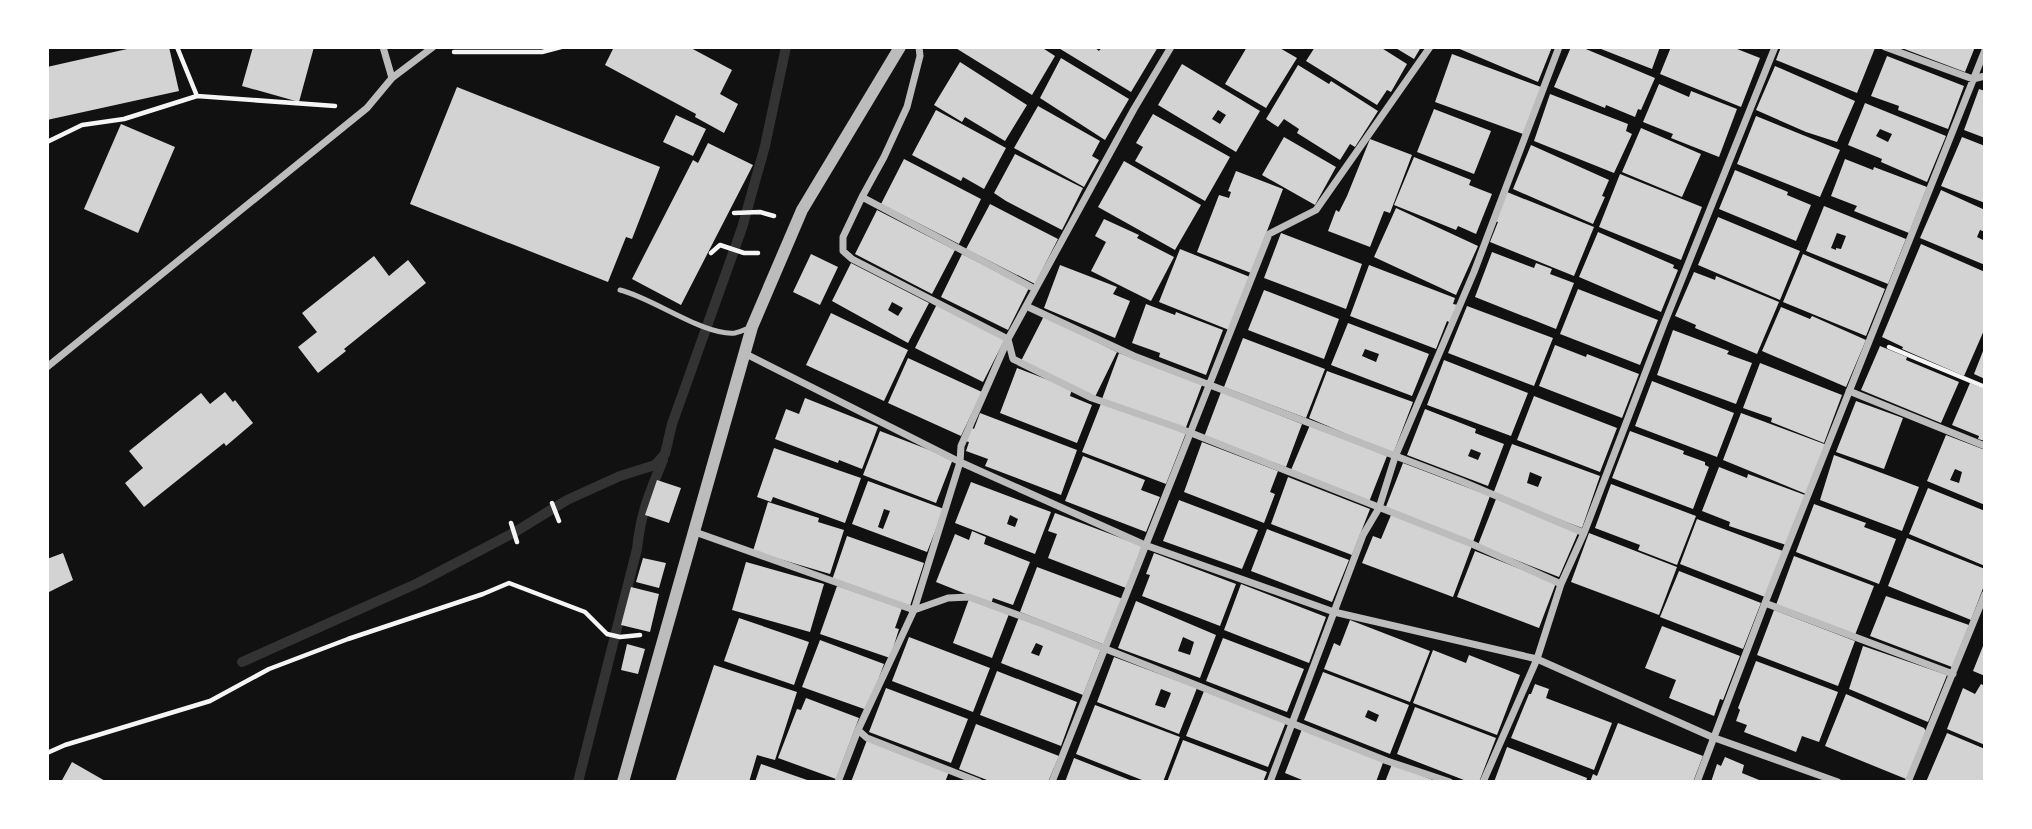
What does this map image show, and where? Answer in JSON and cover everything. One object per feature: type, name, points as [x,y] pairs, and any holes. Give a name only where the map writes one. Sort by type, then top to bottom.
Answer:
[{"type":"street","points":[[383,47],[392,78]]},
{"type":"street","points":[[623,782],[752,327],[802,210],[900,47]]},
{"type":"street","points":[[919,47],[920,56],[906,107],[843,237],[842,251],[852,259],[1008,339],[1013,359],[1093,398],[1472,544],[1561,584]]},
{"type":"street","points":[[838,782],[858,730],[914,610],[960,462],[961,446],[1008,339],[1171,47]]},
{"type":"street","points":[[1052,782],[1269,234],[1316,210],[1430,47]]},
{"type":"street","points":[[1269,782],[1363,535],[1379,508],[1395,457],[1474,272],[1559,47]]},
{"type":"street","points":[[1483,782],[1537,659],[1561,584],[1584,533],[1775,47]]},
{"type":"street","points":[[1885,47],[1973,79],[1985,76]]},
{"type":"street","points":[[47,366],[367,108],[392,78],[430,50]]},
{"type":"street","points":[[1697,782],[1712,737],[1985,50]]},
{"type":"street","points":[[862,197],[1035,289]]},
{"type":"street","points":[[1026,306],[1134,356],[1537,512],[1584,533]]},
{"type":"street","points":[[746,354],[960,462],[1145,545],[1334,612],[1537,659],[1712,737],[1838,782]]},
{"type":"street","points":[[1849,391],[1985,446]]},
{"type":"street","points":[[695,532],[914,610],[948,598],[968,597],[1387,761],[1450,782]]},
{"type":"street","points":[[1908,782],[1985,594]]},
{"type":"street","points":[[1765,603],[1953,674]]},
{"type":"street","points":[[858,730],[867,738],[979,782]]},
{"type":"lane","points":[[620,289],[643,296],[698,324],[719,331],[736,333],[752,327]]},
{"type":"path","points":[[177,47],[197,96]]},
{"type":"path","points":[[430,50],[542,52],[561,47]]},
{"type":"path","points":[[47,142],[82,125],[124,119],[197,96],[367,108]]},
{"type":"path","points":[[734,213],[760,212]]},
{"type":"path","points":[[711,253],[720,245],[744,253]]},
{"type":"path","points":[[1870,340],[1985,387]]},
{"type":"path","points":[[552,503],[558,521]]},
{"type":"path","points":[[511,523],[517,542]]},
{"type":"path","points":[[47,753],[65,745],[210,701],[269,669],[509,583],[585,611],[607,634],[620,637]]},
{"type":"building","points":[[136,47],[169,47],[179,91],[47,120],[47,67]]},
{"type":"building","points":[[253,47],[314,47],[299,102],[242,86]]},
{"type":"building","points":[[614,47],[689,47],[732,70],[720,94],[738,104],[724,133],[695,117],[696,114],[605,65]]},
{"type":"building","points":[[954,47],[1041,47],[1055,56],[1032,95]]},
{"type":"building","points":[[1057,47],[1094,47],[1099,51],[1102,47],[1158,47],[1131,92]]},
{"type":"building","points":[[1247,47],[1278,47],[1297,58],[1266,108],[1225,84]]},
{"type":"building","points":[[1315,47],[1380,47],[1407,64],[1391,92],[1387,90],[1377,105],[1306,61]]},
{"type":"building","points":[[1394,47],[1421,47],[1414,59]]},
{"type":"building","points":[[1455,47],[1552,47],[1538,82]]},
{"type":"building","points":[[1571,47],[1581,47],[1655,78],[1641,110],[1638,109],[1635,117],[1554,87]]},
{"type":"building","points":[[1596,47],[1660,47],[1652,69]]},
{"type":"building","points":[[1671,47],[1732,47],[1760,58],[1741,107],[1660,74]]},
{"type":"building","points":[[1781,47],[1875,48],[1857,93],[1776,60]]},
{"type":"building","points":[[1899,47],[1975,47],[1965,72]]},
{"type":"building","points":[[1452,54],[1541,87],[1523,134],[1435,102]]},
{"type":"building","points":[[1887,56],[1964,86],[1948,129],[1898,110],[1899,106],[1871,96]]},
{"type":"building","points":[[1061,58],[1129,99],[1105,140],[1040,98]]},
{"type":"building","points":[[960,62],[1027,105],[1005,141],[965,117],[962,122],[934,105]]},
{"type":"building","points":[[1182,64],[1260,111],[1236,152],[1158,105]],"holes":[[[1218,110],[1226,115],[1220,124],[1212,119]]]},
{"type":"building","points":[[1298,65],[1329,84],[1331,81],[1378,111],[1355,147],[1350,144],[1340,160],[1297,133],[1299,129],[1284,119],[1278,127],[1266,119]]},
{"type":"building","points":[[1775,66],[1855,101],[1837,142],[1756,110]]},
{"type":"building","points":[[1659,84],[1689,97],[1691,91],[1737,109],[1719,157],[1671,138],[1673,134],[1643,122]]},
{"type":"building","points":[[457,87],[660,167],[632,239],[626,237],[608,282],[410,204]]},
{"type":"building","points":[[1979,89],[1985,91],[1985,138],[1964,130]]},
{"type":"building","points":[[1550,94],[1628,124],[1626,131],[1632,134],[1614,173],[1534,141]]},
{"type":"building","points":[[1865,103],[1946,136],[1927,182],[1848,145]],"holes":[[[1880,129],[1892,134],[1888,142],[1876,136]]]},
{"type":"building","points":[[1038,106],[1100,141],[1092,156],[1099,160],[1084,187],[1014,148]]},
{"type":"building","points":[[1434,109],[1491,131],[1474,174],[1417,152]]},
{"type":"building","points":[[936,110],[1006,148],[984,189],[963,177],[961,181],[912,155]]},
{"type":"building","points":[[1153,114],[1230,157],[1205,201],[1135,161],[1143,147],[1136,143]]},
{"type":"building","points":[[676,115],[706,129],[693,156],[663,142]]},
{"type":"building","points":[[1756,116],[1840,150],[1820,197],[1737,164]]},
{"type":"building","points":[[121,124],[175,147],[138,233],[84,209]]},
{"type":"building","points":[[1641,128],[1701,154],[1682,197],[1622,172]]},
{"type":"building","points":[[1284,137],[1336,167],[1315,205],[1262,175]]},
{"type":"building","points":[[1962,137],[1985,146],[1985,203],[1941,186]]},
{"type":"building","points":[[1370,139],[1412,155],[1390,213],[1384,211],[1370,247],[1328,231],[1336,210],[1339,212],[1347,196]]},
{"type":"building","points":[[708,143],[753,165],[681,305],[632,279],[693,160],[698,163]]},
{"type":"building","points":[[1531,145],[1609,180],[1593,224],[1513,189]]},
{"type":"building","points":[[1015,154],[1083,188],[1062,230],[994,193]]},
{"type":"building","points":[[1414,157],[1471,180],[1469,185],[1492,194],[1476,234],[1458,226],[1456,230],[1394,205]]},
{"type":"building","points":[[904,159],[981,199],[959,244],[881,204]]},
{"type":"building","points":[[1845,159],[1927,187],[1909,233],[1854,211],[1857,206],[1831,196]]},
{"type":"building","points":[[1124,161],[1201,205],[1175,250],[1098,207]]},
{"type":"building","points":[[1735,170],[1788,192],[1787,195],[1811,205],[1796,241],[1719,209]]},
{"type":"building","points":[[1236,171],[1283,189],[1251,273],[1197,252],[1219,195],[1229,198],[1231,192],[1228,191]]},
{"type":"building","points":[[1620,174],[1702,207],[1681,260],[1599,227]]},
{"type":"building","points":[[1941,190],[1985,210],[1985,232],[1980,230],[1977,237],[1985,241],[1985,265],[1920,238]]},
{"type":"building","points":[[1507,192],[1594,227],[1574,276],[1490,242]]},
{"type":"building","points":[[990,204],[1058,239],[1035,284],[966,249]]},
{"type":"building","points":[[1824,206],[1906,239],[1888,284],[1806,251]],"holes":[[[1837,233],[1846,236],[1841,249],[1831,248]]]},
{"type":"building","points":[[1396,208],[1478,246],[1456,295],[1374,257]]},
{"type":"building","points":[[877,210],[955,250],[932,294],[855,254]]},
{"type":"building","points":[[1718,217],[1800,251],[1780,300],[1698,265]]},
{"type":"building","points":[[1104,219],[1139,235],[1137,238],[1174,257],[1151,301],[1091,271],[1106,242],[1095,236]]},
{"type":"building","points":[[1598,232],[1674,265],[1673,268],[1678,270],[1661,312],[1579,277]]},
{"type":"building","points":[[1281,233],[1362,264],[1346,309],[1264,278]]},
{"type":"building","points":[[1921,244],[1985,272],[1985,328],[1964,376],[1902,349],[1903,347],[1882,337]]},
{"type":"building","points":[[1180,249],[1250,277],[1229,330],[1159,302]]},
{"type":"building","points":[[1492,252],[1534,268],[1536,263],[1552,269],[1550,274],[1574,283],[1556,329],[1475,297]]},
{"type":"building","points":[[811,254],[838,267],[820,305],[793,292]]},
{"type":"building","points":[[962,254],[1029,288],[1008,330],[941,297]]},
{"type":"building","points":[[1803,254],[1885,289],[1866,336],[1783,302]]},
{"type":"building","points":[[374,256],[389,276],[408,260],[426,283],[318,373],[298,347],[317,332],[302,313]]},
{"type":"building","points":[[851,263],[929,303],[908,343],[832,301]],"holes":[[[892,302],[903,308],[898,316],[888,310]]]},
{"type":"building","points":[[1060,265],[1117,287],[1113,294],[1130,301],[1115,338],[1044,308]]},
{"type":"building","points":[[1369,265],[1455,298],[1453,304],[1458,305],[1451,323],[1447,321],[1436,349],[1350,316]]},
{"type":"building","points":[[1694,272],[1715,280],[1716,276],[1779,302],[1757,354],[1695,328],[1696,325],[1675,316]]},
{"type":"building","points":[[1578,289],[1658,320],[1640,365],[1560,334]]},
{"type":"building","points":[[1264,290],[1339,319],[1324,359],[1248,330]]},
{"type":"building","points":[[937,304],[1005,339],[983,382],[915,348]]},
{"type":"building","points":[[1146,304],[1223,330],[1206,375],[1159,357],[1160,353],[1132,343]]},
{"type":"building","points":[[1467,306],[1553,338],[1534,386],[1448,353]]},
{"type":"building","points":[[1781,307],[1810,319],[1812,316],[1866,340],[1846,387],[1762,351]]},
{"type":"building","points":[[831,313],[908,350],[884,401],[806,365]]},
{"type":"building","points":[[1044,316],[1117,352],[1095,397],[1021,361]]},
{"type":"building","points":[[1348,323],[1429,354],[1412,396],[1331,365]],"holes":[[[1365,349],[1379,354],[1376,362],[1362,356]]]},
{"type":"building","points":[[1673,330],[1729,351],[1727,354],[1752,363],[1736,404],[1657,375]]},
{"type":"building","points":[[1243,338],[1325,369],[1306,418],[1224,387]]},
{"type":"building","points":[[1555,345],[1639,374],[1622,418],[1539,386]]},
{"type":"building","points":[[1880,346],[1959,382],[1941,423],[1861,390]]},
{"type":"building","points":[[1985,346],[1985,379],[1974,374]]},
{"type":"building","points":[[1119,353],[1202,385],[1185,430],[1102,399]]},
{"type":"building","points":[[908,358],[982,392],[961,436],[888,403]]},
{"type":"building","points":[[1444,360],[1528,393],[1511,436],[1427,405]]},
{"type":"building","points":[[1760,363],[1842,395],[1824,443],[1771,422],[1772,418],[1743,408]]},
{"type":"building","points":[[1017,368],[1072,389],[1070,396],[1092,405],[1077,443],[1000,413]]},
{"type":"building","points":[[1327,371],[1413,402],[1393,454],[1309,418]]},
{"type":"building","points":[[1652,381],[1734,413],[1717,457],[1635,426]]},
{"type":"building","points":[[1970,383],[1985,389],[1985,441],[1952,425]]},
{"type":"building","points":[[225,392],[253,423],[144,507],[125,483],[143,468],[129,451],[201,393],[210,404]]},
{"type":"building","points":[[1221,392],[1302,424],[1286,467],[1204,437]]},
{"type":"building","points":[[1534,396],[1617,428],[1600,472],[1517,440]]},
{"type":"building","points":[[805,398],[878,427],[862,469],[839,460],[838,463],[775,439],[786,409],[799,414]]},
{"type":"building","points":[[1102,401],[1186,433],[1166,484],[1082,452]]},
{"type":"building","points":[[1856,401],[1903,418],[1884,469],[1836,452]]},
{"type":"building","points":[[1425,409],[1476,429],[1475,433],[1504,444],[1488,486],[1407,455]],"holes":[[[1471,449],[1481,453],[1478,460],[1468,456]]]},
{"type":"building","points":[[980,413],[1077,450],[1061,495],[985,466],[988,459],[966,451],[969,442],[965,441],[971,427],[974,429]]},
{"type":"building","points":[[1741,413],[1827,445],[1806,494],[1723,460]]},
{"type":"building","points":[[1310,425],[1387,456],[1369,502],[1291,470]]},
{"type":"building","points":[[880,431],[953,459],[936,503],[863,475]]},
{"type":"building","points":[[1630,431],[1684,451],[1683,454],[1705,462],[1709,467],[1693,509],[1612,478]]},
{"type":"building","points":[[1946,435],[1985,450],[1985,505],[1927,481]],"holes":[[[1955,469],[1962,472],[1959,483],[1950,480]]]},
{"type":"building","points":[[1202,442],[1278,471],[1270,492],[1275,494],[1264,523],[1184,492]]},
{"type":"building","points":[[1512,444],[1600,476],[1582,528],[1493,494]],"holes":[[[1530,472],[1542,477],[1538,487],[1527,483]]]},
{"type":"building","points":[[774,448],[861,478],[845,523],[773,497],[771,502],[757,497]]},
{"type":"building","points":[[1834,455],[1919,487],[1902,531],[1820,500]]},
{"type":"building","points":[[1083,456],[1145,480],[1141,490],[1160,497],[1146,532],[1065,501]]},
{"type":"building","points":[[1403,463],[1490,496],[1473,542],[1385,509]]},
{"type":"building","points":[[1719,467],[1747,478],[1748,474],[1805,495],[1786,545],[1729,526],[1730,522],[1702,511]]},
{"type":"building","points":[[1288,477],[1370,509],[1352,555],[1271,524]]},
{"type":"building","points":[[657,480],[681,488],[669,523],[645,515]]},
{"type":"building","points":[[868,481],[944,509],[927,552],[852,524]],"holes":[[[884,509],[890,511],[883,529],[878,527]]]},
{"type":"building","points":[[971,482],[1051,512],[1035,554],[955,523]],"holes":[[[1010,515],[1018,519],[1015,527],[1007,524]]]},
{"type":"building","points":[[1611,484],[1696,516],[1677,565],[1638,550],[1640,545],[1595,528]]},
{"type":"building","points":[[1928,488],[1985,511],[1985,566],[1909,534]]},
{"type":"building","points":[[1496,499],[1578,533],[1559,577],[1478,545]]},
{"type":"building","points":[[1179,500],[1258,530],[1242,569],[1163,541]]},
{"type":"building","points":[[768,502],[819,518],[818,522],[844,530],[830,574],[753,551]]},
{"type":"building","points":[[1814,504],[1866,523],[1864,527],[1896,539],[1879,584],[1796,552]]},
{"type":"building","points":[[1055,513],[1142,546],[1126,588],[1048,558],[1057,534],[1048,531]]},
{"type":"building","points":[[1391,515],[1472,546],[1453,597],[1362,563],[1373,536],[1381,539]]},
{"type":"building","points":[[1697,519],[1783,551],[1765,597],[1680,564]]},
{"type":"building","points":[[1267,529],[1349,560],[1332,602],[1251,571]]},
{"type":"building","points":[[972,531],[986,537],[984,544],[1030,562],[1013,605],[993,598],[991,604],[936,582],[955,534],[969,540]]},
{"type":"building","points":[[1589,533],[1677,567],[1659,615],[1571,582]]},
{"type":"building","points":[[847,536],[924,563],[910,606],[832,580]]},
{"type":"building","points":[[1907,538],[1985,569],[1985,583],[1971,620],[1888,586]]},
{"type":"building","points":[[1475,551],[1556,583],[1539,628],[1457,597]]},
{"type":"building","points":[[63,553],[73,580],[47,593],[47,559]]},
{"type":"building","points":[[1154,553],[1236,584],[1220,626],[1142,596]]},
{"type":"building","points":[[1794,556],[1874,586],[1855,635],[1776,605]]},
{"type":"building","points":[[643,558],[666,563],[659,588],[636,582]]},
{"type":"building","points":[[746,562],[824,584],[810,632],[732,610]]},
{"type":"building","points":[[1037,567],[1123,599],[1105,645],[1020,612]]},
{"type":"building","points":[[1679,571],[1761,603],[1743,649],[1660,617]]},
{"type":"building","points":[[1241,584],[1326,617],[1309,663],[1224,630]]},
{"type":"building","points":[[837,586],[902,608],[895,628],[899,629],[890,658],[820,634]]},
{"type":"building","points":[[631,587],[659,594],[650,632],[621,625]]},
{"type":"building","points":[[1886,596],[1969,625],[1952,667],[1870,636]]},
{"type":"building","points":[[969,599],[1009,614],[992,658],[953,643]]},
{"type":"building","points":[[1136,601],[1216,635],[1200,678],[1118,648]],"holes":[[[1183,637],[1194,642],[1190,655],[1178,651]]]},
{"type":"building","points":[[1774,610],[1855,641],[1838,686],[1757,655]]},
{"type":"building","points":[[1019,617],[1101,649],[1083,695],[1001,663]],"holes":[[[1036,643],[1043,646],[1039,656],[1031,653]]]},
{"type":"building","points":[[739,618],[809,642],[794,685],[724,661]]},
{"type":"building","points":[[1350,620],[1430,651],[1410,702],[1324,669],[1334,643],[1340,646]]},
{"type":"building","points":[[1662,626],[1740,656],[1714,716],[1669,698],[1676,680],[1645,668]]},
{"type":"building","points":[[909,637],[990,668],[973,712],[892,681]]},
{"type":"building","points":[[1223,638],[1304,669],[1287,712],[1206,681]]},
{"type":"building","points":[[820,640],[884,664],[867,710],[802,687]]},
{"type":"building","points":[[1985,641],[1985,676],[1973,671]]},
{"type":"building","points":[[627,644],[645,649],[638,674],[621,670]]},
{"type":"building","points":[[1863,646],[1947,675],[1928,722],[1849,689]]},
{"type":"building","points":[[1433,650],[1466,663],[1469,655],[1520,675],[1497,735],[1413,703]]},
{"type":"building","points":[[1114,657],[1197,688],[1179,734],[1097,702]],"holes":[[[1161,689],[1171,693],[1165,708],[1155,705]]]},
{"type":"building","points":[[1756,661],[1838,692],[1819,742],[1802,736],[1796,752],[1744,732],[1747,725],[1736,721],[1740,710],[1738,708]]},
{"type":"building","points":[[714,665],[797,692],[775,760],[757,755],[749,782],[675,782]]},
{"type":"building","points":[[997,671],[1077,702],[1061,746],[980,715]]},
{"type":"building","points":[[1323,672],[1409,705],[1390,754],[1304,720]],"holes":[[[1368,710],[1379,715],[1376,722],[1365,717]]]},
{"type":"building","points":[[1535,684],[1549,689],[1546,698],[1612,723],[1594,770],[1511,738]]},
{"type":"building","points":[[1981,684],[1985,686],[1985,745],[1947,729],[1963,688],[1975,694]]},
{"type":"building","points":[[886,688],[968,719],[951,763],[869,732]]},
{"type":"building","points":[[1204,691],[1286,722],[1268,767],[1186,736]]},
{"type":"building","points":[[1846,694],[1924,728],[1927,733],[1906,779],[1825,746]]},
{"type":"building","points":[[806,698],[859,718],[836,779],[778,758],[797,709],[801,710]]},
{"type":"building","points":[[1095,705],[1180,737],[1163,782],[1147,782],[1076,754]]},
{"type":"building","points":[[1415,707],[1496,738],[1479,782],[1469,782],[1397,754]]},
{"type":"building","points":[[1618,723],[1703,756],[1693,782],[1590,782],[1593,774],[1597,776]]},
{"type":"building","points":[[976,724],[1059,756],[1048,782],[992,782],[959,769]]},
{"type":"building","points":[[1302,729],[1384,760],[1376,782],[1307,782],[1285,773]]},
{"type":"building","points":[[1947,733],[1985,749],[1985,782],[1926,782]]},
{"type":"building","points":[[867,740],[949,772],[945,782],[851,782]]},
{"type":"building","points":[[1183,740],[1267,772],[1263,782],[1167,782]]},
{"type":"building","points":[[1507,747],[1587,778],[1586,782],[1494,782]]},
{"type":"building","points":[[1725,757],[1744,765],[1742,773],[1764,782],[1711,782],[1717,764],[1721,766]]},
{"type":"building","points":[[1074,758],[1135,782],[1065,782]]},
{"type":"building","points":[[72,762],[107,782],[61,782]]},
{"type":"building","points":[[761,764],[810,781],[810,782],[755,782]]},
{"type":"building","points":[[1392,764],[1438,782],[1385,782]]},
{"type":"waterway","points":[[242,662],[418,583],[515,532],[567,500],[620,476],[655,465],[665,454],[672,424],[742,228],[765,146],[786,47]]},
{"type":"waterway","points":[[578,782],[637,549],[643,514],[663,460]]}]
